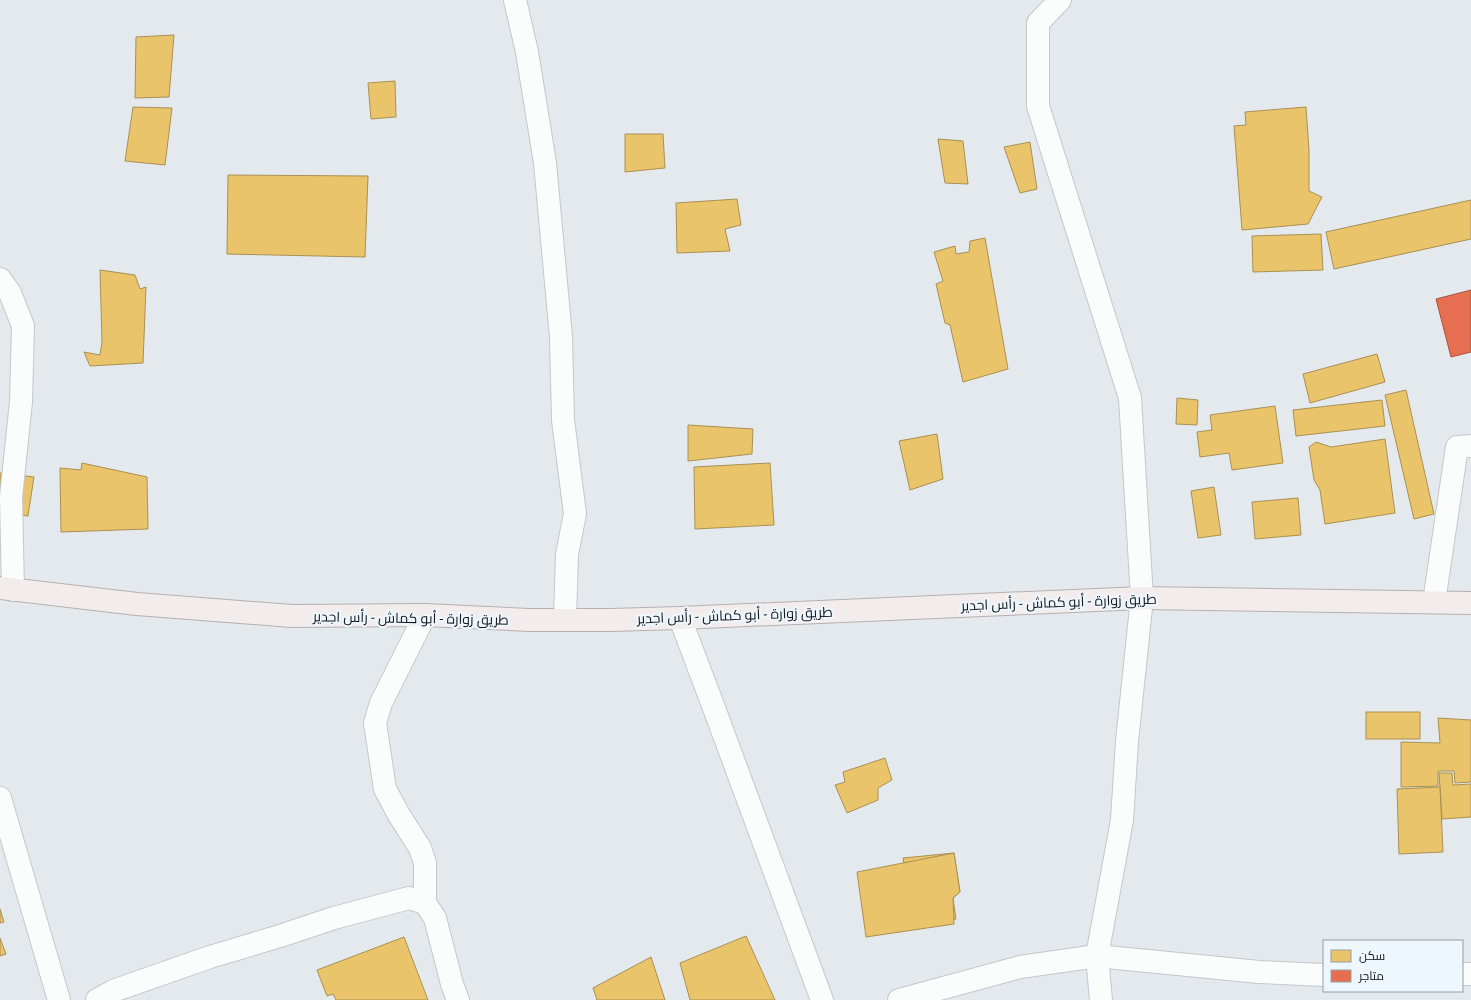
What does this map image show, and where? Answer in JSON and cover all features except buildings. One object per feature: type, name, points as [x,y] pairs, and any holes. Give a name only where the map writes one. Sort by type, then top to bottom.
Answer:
[{"type":"main road","name":"طريق زوارة - أبو كماش - رأس اجدير","points":[[7,589],[137,604],[292,616],[425,615],[529,620],[680,618],[1142,598],[1471,603]]},
{"type":"street","points":[[515,0],[527,52],[546,163],[561,337],[563,420],[575,514],[567,554],[565,619]]},
{"type":"street","points":[[1060,0],[1038,23],[1038,106],[1130,398],[1142,598],[1127,741],[1122,820],[1097,956],[1102,1000]]},
{"type":"street","points":[[0,279],[10,293],[23,326],[21,402],[11,497],[7,589]]},
{"type":"street","points":[[1434,602],[1457,447],[1471,446]]},
{"type":"street","points":[[425,615],[381,703],[375,723],[385,789],[399,815],[420,848],[425,863],[425,903],[435,918],[452,984],[458,1000]]},
{"type":"street","points":[[680,618],[822,1000]]},
{"type":"street","points":[[0,798],[59,1000]]},
{"type":"street","points":[[97,1000],[113,991],[210,957],[334,918],[409,898],[425,903]]},
{"type":"street","points":[[899,1000],[1020,967],[1097,956],[1259,972],[1323,975]]}]
